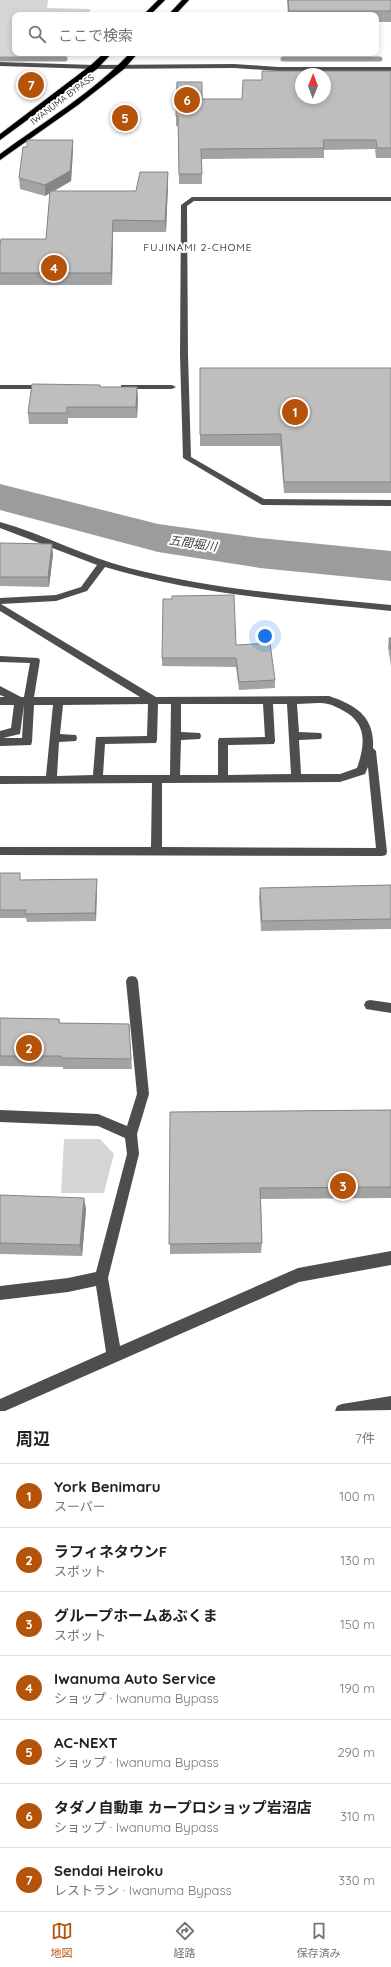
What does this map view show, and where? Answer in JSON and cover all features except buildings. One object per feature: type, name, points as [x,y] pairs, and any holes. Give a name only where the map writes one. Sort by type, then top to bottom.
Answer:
[{"type":"highway","points":[[149,12],[162,0]]},
{"type":"highway","points":[[174,12],[186,0]]},
{"type":"highway","name":"IWANUMA BYPASS","points":[[0,138],[94,67],[105,56]]},
{"type":"highway","name":"IWANUMA BYPASS","points":[[0,158],[75,103],[121,67],[131,56]]},
{"type":"street","points":[[0,64],[94,67],[234,66],[278,69],[391,70]]},
{"type":"street","points":[[391,199],[192,199],[184,205],[184,355],[187,458],[262,502],[391,502]]},
{"type":"street","points":[[0,387],[54,387]]},
{"type":"street","points":[[117,387],[172,388]]},
{"type":"street","points":[[0,525],[103,563],[143,575],[244,593],[391,608]]},
{"type":"street","points":[[0,600],[56,598],[84,590],[103,563]]},
{"type":"street","points":[[0,607],[153,700]]},
{"type":"street","points":[[0,659],[35,660],[16,731],[0,735]]},
{"type":"street","points":[[0,690],[24,701]]},
{"type":"street","points":[[52,779],[58,700]]},
{"type":"street","points":[[98,779],[100,740],[152,740],[153,700]]},
{"type":"street","points":[[174,778],[176,700]]},
{"type":"street","points":[[223,778],[222,741],[270,741],[268,700]]},
{"type":"street","points":[[292,700],[296,779]]},
{"type":"street","points":[[0,701],[329,700],[353,711],[363,723],[369,737],[382,852],[0,851]]},
{"type":"street","points":[[0,742],[27,742],[24,701]]},
{"type":"street","points":[[175,736],[196,736]]},
{"type":"street","points":[[293,736],[317,736]]},
{"type":"street","points":[[0,780],[340,778],[361,771],[368,756],[369,737]]},
{"type":"street","points":[[55,738],[72,738]]},
{"type":"street","points":[[156,851],[157,779]]},
{"type":"street","points":[[114,1355],[101,1278],[133,1154],[131,1134],[143,1094],[132,981]]},
{"type":"street","points":[[370,1005],[391,1008]]},
{"type":"street","points":[[0,1116],[98,1120],[131,1134]]},
{"type":"street","points":[[0,1406],[298,1275],[391,1258]]},
{"type":"street","points":[[0,1293],[68,1285],[101,1278]]},
{"type":"street","points":[[342,1411],[391,1403]]},
{"type":"shaded area","points":[[0,0],[48,0],[47,8],[90,9],[90,12],[12,12],[12,56],[70,56],[0,57]]},
{"type":"shaded area","points":[[308,545],[391,553],[391,577],[304,568]]},
{"type":"shaded area","points":[[64,1139],[100,1139],[114,1154],[104,1193],[61,1193]]},
{"type":"waterway","points":[[0,59],[65,59]]},
{"type":"waterway","points":[[283,59],[380,59]]},
{"type":"waterway","name":"五間堀川","points":[[0,497],[158,538],[260,553],[391,566]]},
{"type":"place","name":"Sendai Heiroku","points":[[31,85]]},
{"type":"place","name":"タダノ自動車 カープロショップ岩沼店","points":[[187,100]]},
{"type":"place","name":"AC-NEXT","points":[[125,118]]},
{"type":"place","name":"Iwanuma Auto Service","points":[[54,268]]},
{"type":"place","name":"York Benimaru","points":[[295,412]]},
{"type":"place","name":"ラフィネタウンF","points":[[29,1048]]},
{"type":"place","name":"グループホームあぶくま","points":[[343,1186]]},
{"type":"district","name":"FUJINAMI 2-CHOME","points":[[198,247]]}]
